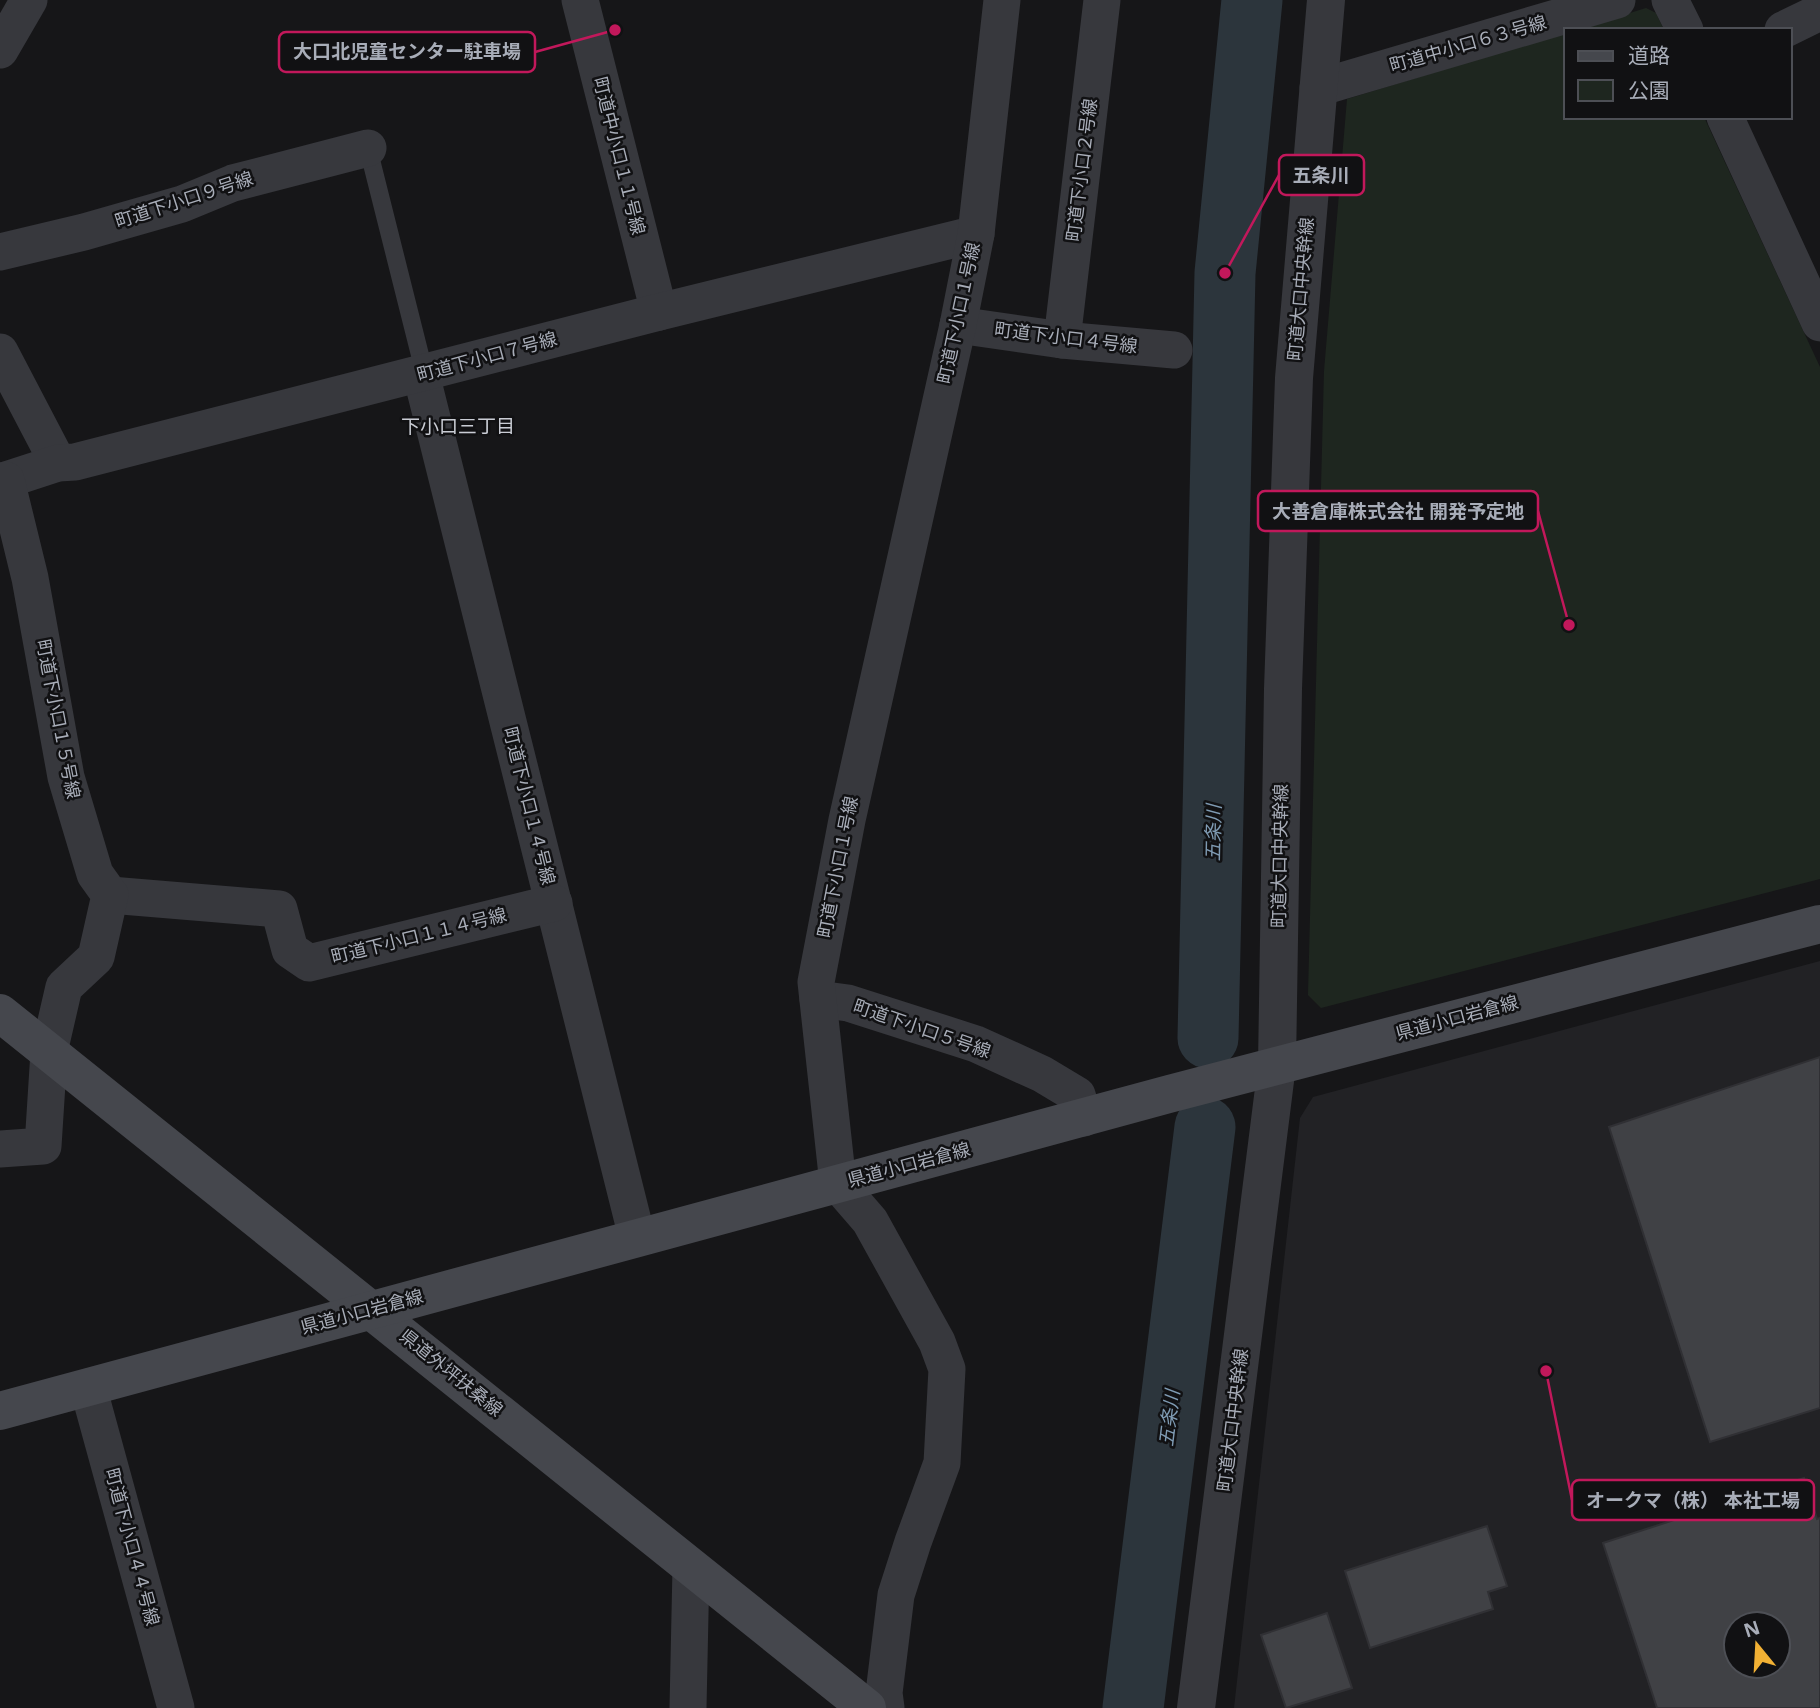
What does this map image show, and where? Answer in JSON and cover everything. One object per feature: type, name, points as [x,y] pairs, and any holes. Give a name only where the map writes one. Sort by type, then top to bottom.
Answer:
[{"type":"main road","name":"県道小口岩倉線","points":[[0,1411],[1169,1094],[1820,923]]},
{"type":"main road","name":"県道外坪扶桑線","points":[[0,1013],[867,1708]]},
{"type":"street","points":[[0,50],[29,0]]},
{"type":"street","name":"町道中小口１１号線","points":[[580,0],[659,312]]},
{"type":"street","name":"町道下小口１号線","points":[[838,1184],[816,982],[847,820],[976,234],[1002,0]]},
{"type":"street","name":"町道下小口２号線","points":[[1062,340],[1102,0]]},
{"type":"street","name":"町道大口中央幹線","points":[[1196,1708],[1261,1070],[1283,703],[1294,379],[1326,0]]},
{"type":"street","name":"町道中小口６３号線","points":[[1318,88],[1617,0]]},
{"type":"street","points":[[1671,0],[1684,28]]},
{"type":"street","points":[[1787,28],[1820,12]]},
{"type":"street","points":[[1726,119],[1820,323]]},
{"type":"street","name":"町道下小口９号線","points":[[0,252],[158,211],[233,183],[368,148]]},
{"type":"street","name":"町道下小口７号線","points":[[3,481],[58,463],[75,462],[659,312],[976,234]]},
{"type":"street","name":"町道下小口４号線","points":[[958,325],[1062,340],[1174,350]]},
{"type":"street","points":[[0,352],[58,463]]},
{"type":"street","name":"町道下小口１４号線","points":[[421,374],[638,1237]]},
{"type":"street","name":"町道下小口１５号線","points":[[3,481],[30,578],[66,777],[95,874],[110,895]]},
{"type":"street","points":[[0,1149],[43,1146],[49,1052],[64,987],[96,957],[110,895]]},
{"type":"street","name":"町道下小口１１４号線","points":[[110,895],[279,909],[290,950],[309,963],[554,903]]},
{"type":"street","name":"町道下小口５号線","points":[[818,999],[848,1003],[976,1044],[1042,1074],[1077,1095],[1084,1118]]},
{"type":"street","points":[[838,1184],[870,1221],[937,1342],[947,1369],[942,1462],[897,1595],[884,1693],[886,1708]]},
{"type":"street","name":"町道下小口４４号線","points":[[88,1387],[176,1708]]},
{"type":"street","points":[[688,1708],[691,1567]]},
{"type":"lane","points":[[368,148],[420,355],[421,374]]},
{"type":"shaded area","points":[[1820,961],[1820,1708],[1234,1708],[1300,1118],[1313,1097]]},
{"type":"green space","points":[[1646,8],[1656,13],[1663,28],[1581,28]]},
{"type":"green space","points":[[1564,33],[1564,119],[1705,119],[1820,367],[1820,879],[1321,1008],[1308,995],[1324,371],[1347,99]]},
{"type":"building","points":[[1820,1057],[1820,1408],[1710,1442],[1609,1127]]},
{"type":"building","points":[[1804,1478],[1817,1519],[1820,1518],[1820,1708],[1657,1708],[1603,1543]]},
{"type":"building","points":[[1487,1526],[1507,1586],[1488,1592],[1493,1609],[1370,1648],[1345,1571]]},
{"type":"building","points":[[1327,1613],[1352,1688],[1286,1708],[1261,1635]]},
{"type":"waterway","name":"五条川","points":[[1208,1038],[1225,273],[1252,0]]},
{"type":"waterway","name":"五条川","points":[[1133,1708],[1205,1127]]},
{"type":"place","name":"大口北児童センター駐車場","points":[[615,30]]},
{"type":"place","name":"五条川","points":[[1225,273]]},
{"type":"place","name":"大善倉庫株式会社 開発予定地","points":[[1569,625]]},
{"type":"place","name":"オークマ（株） 本社工場","points":[[1546,1371]]},
{"type":"district","name":"下小口三丁目","points":[[458,426]]}]
